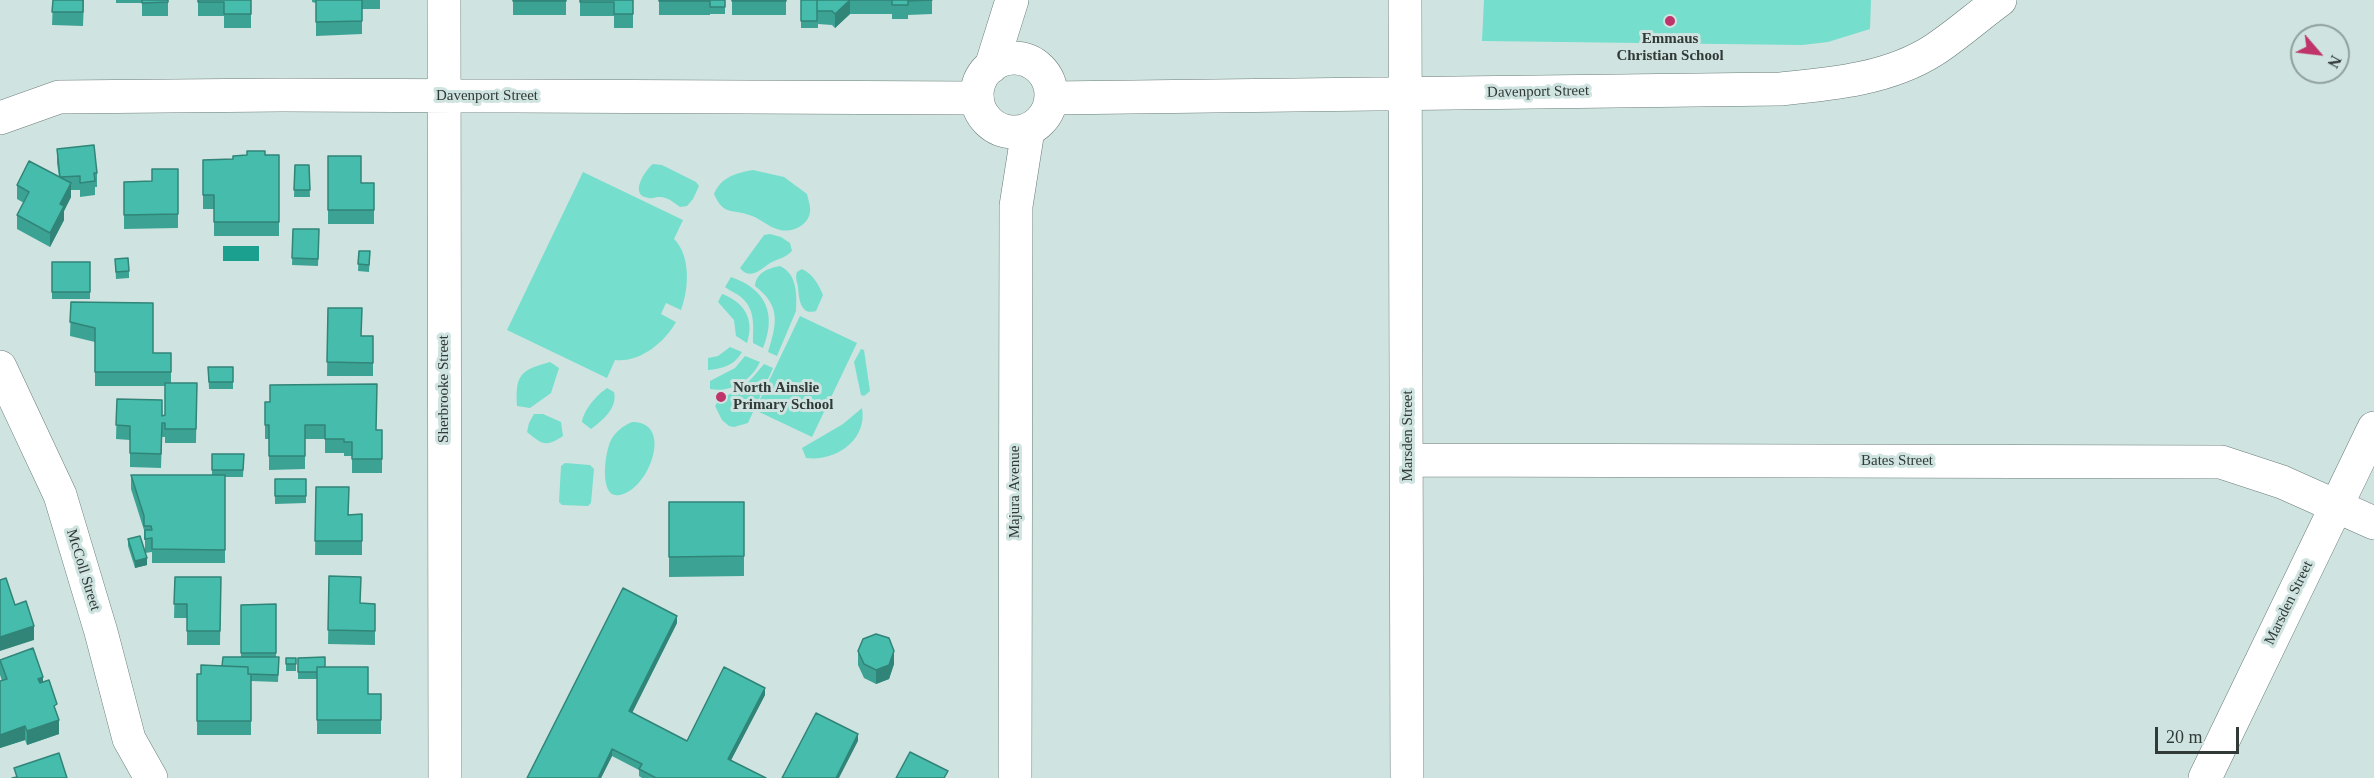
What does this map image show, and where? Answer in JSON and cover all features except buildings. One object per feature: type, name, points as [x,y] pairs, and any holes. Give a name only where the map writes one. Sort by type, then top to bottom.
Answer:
[{"type":"street","name":"Sherbrooke Street","points":[[444,0],[445,778]]},
{"type":"street","points":[[991,66],[1001,60],[1012,58],[1024,59],[1042,69],[1048,78],[1052,98],[1045,118],[1037,125],[1013,130],[983,117],[977,98],[980,81],[991,66],[1012,0]]},
{"type":"street","points":[[1018,0],[1024,59]]},
{"type":"street","name":"Marsden Street","points":[[1405,0],[1408,460],[1407,778]]},
{"type":"street","name":"Davenport Street","points":[[1052,98],[1780,89],[1830,84],[1886,73],[1933,51],[2000,0]]},
{"type":"street","name":"Davenport Street","points":[[0,118],[59,97],[977,98]]},
{"type":"street","name":"Majura Avenue","points":[[1013,130],[1016,206],[1015,778]]},
{"type":"street","name":"McColl Street","points":[[0,367],[60,495],[101,632],[129,739],[151,778]]},
{"type":"street","name":"Marsden Street","points":[[2205,778],[2374,428]]},
{"type":"street","name":"Bates Street","points":[[1408,460],[2221,462],[2282,482],[2374,523]]},
{"type":"shaded area","name":"Emmaus Christian School","points":[[1484,0],[1871,0],[1870,29],[1828,42],[1802,45],[1482,41]]},
{"type":"shaded area","points":[[653,164],[662,165],[696,182],[699,186],[687,206],[680,207],[667,198],[650,198],[640,193],[640,182]]},
{"type":"shaded area","points":[[753,170],[784,177],[807,194],[810,210],[806,222],[787,231],[721,206],[714,194],[717,188],[735,174]]},
{"type":"shaded area","points":[[583,172],[683,220],[674,239],[680,246],[686,263],[687,283],[684,302],[681,310],[666,303],[661,314],[676,322],[651,350],[634,358],[615,360],[607,378],[507,330]]},
{"type":"shaded area","points":[[770,234],[790,243],[792,251],[755,273],[744,272],[740,268],[764,235]]},
{"type":"shaded area","points":[[223,246],[259,246],[259,261],[223,261]]},
{"type":"shaded area","points":[[780,266],[793,279],[796,291],[796,311],[777,356],[768,352],[775,324],[773,308],[755,286],[763,272]]},
{"type":"shaded area","points":[[802,269],[815,280],[823,295],[816,311],[807,311],[801,305],[796,276],[797,272]]},
{"type":"shaded area","points":[[731,277],[753,288],[765,304],[769,324],[763,348],[753,343],[753,318],[746,302],[725,287]]},
{"type":"shaded area","points":[[722,294],[730,297],[746,312],[750,326],[747,343],[736,336],[734,320],[718,302]]},
{"type":"shaded area","points":[[800,316],[857,343],[812,437],[755,410]]},
{"type":"shaded area","points":[[730,347],[742,352],[736,360],[723,367],[708,370],[708,358],[718,356]]},
{"type":"shaded area","points":[[861,349],[864,350],[870,391],[864,396],[861,395],[854,362]]},
{"type":"shaded area","points":[[745,356],[760,362],[746,380],[725,389],[710,389],[710,381],[735,368]]},
{"type":"shaded area","points":[[550,362],[559,368],[551,393],[530,408],[517,406],[517,387],[522,375],[532,368]]},
{"type":"shaded area","points":[[764,364],[773,368],[748,423],[729,426],[722,420],[715,406],[721,399],[743,387]]},
{"type":"shaded area","points":[[607,388],[614,392],[614,403],[604,418],[591,429],[582,422],[583,417],[599,394]]},
{"type":"shaded area","points":[[862,408],[863,420],[855,439],[838,452],[828,456],[806,458],[802,448],[843,424]]},
{"type":"shaded area","points":[[534,414],[543,414],[561,422],[563,436],[552,442],[544,443],[532,436],[527,432]]},
{"type":"shaded area","points":[[632,422],[645,425],[652,432],[655,443],[653,456],[648,469],[631,490],[620,495],[613,495],[608,490],[605,474],[609,446],[617,431]]},
{"type":"shaded area","points":[[565,463],[590,465],[594,469],[591,503],[588,506],[562,505],[559,502],[561,466]]},
{"type":"place","name":"Emmaus Christian School","points":[[1670,21]]},
{"type":"place","name":"North Ainslie Primary School","points":[[721,397]]}]
